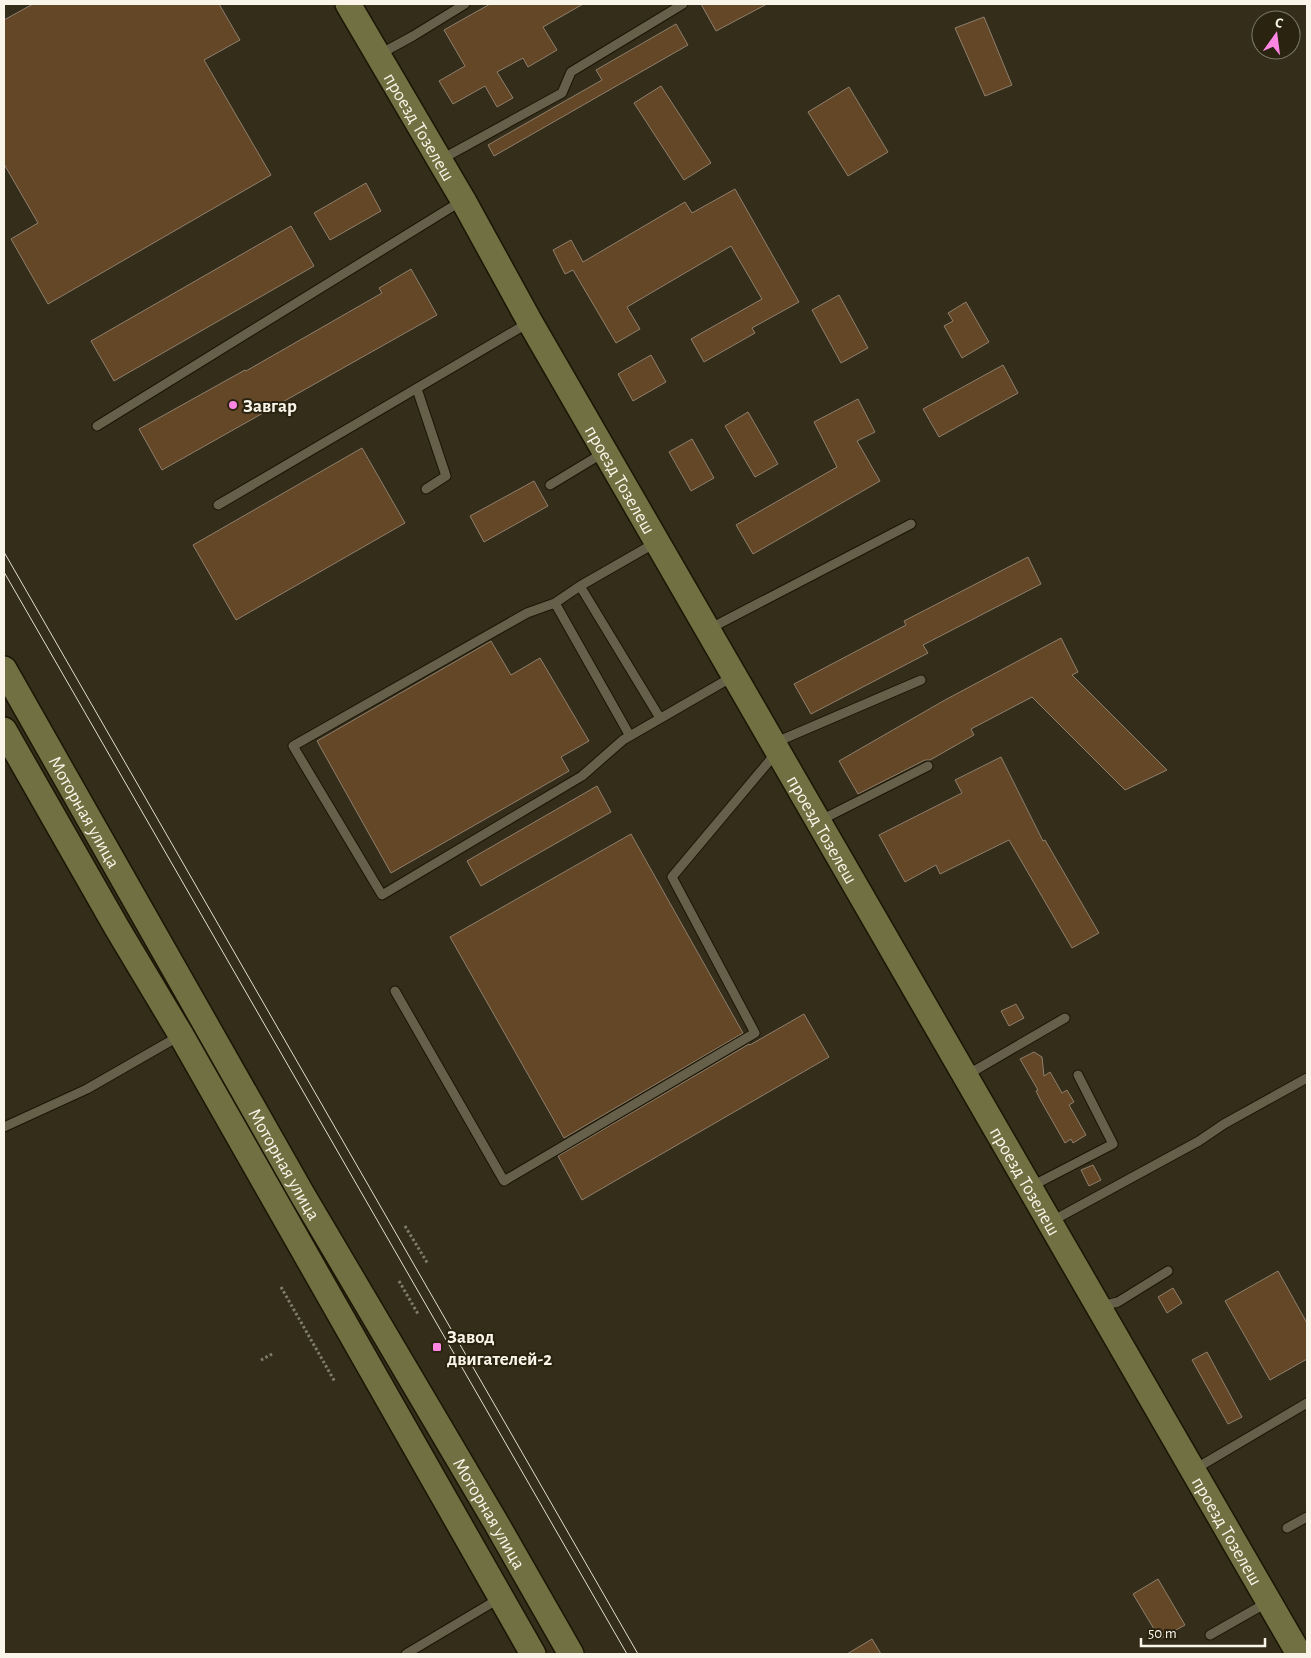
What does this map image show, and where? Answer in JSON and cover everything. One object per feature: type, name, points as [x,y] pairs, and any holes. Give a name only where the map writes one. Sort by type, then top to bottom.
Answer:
[{"type":"main road","name":"проезд Тозелеш","points":[[348,4],[463,200],[530,322],[1299,1654]]},
{"type":"main road","name":"Моторная улица","points":[[4,669],[302,1194],[495,1521],[571,1654]]},
{"type":"main road","name":"Моторная улица","points":[[4,730],[117,928],[181,1034],[533,1654]]},
{"type":"main road","points":[[117,928],[143,913]]},
{"type":"lane","points":[[378,55],[414,36],[465,4]]},
{"type":"lane","points":[[439,160],[562,93],[570,72],[683,4]]},
{"type":"lane","points":[[98,426],[463,200]]},
{"type":"lane","points":[[218,505],[530,322]]},
{"type":"lane","points":[[416,388],[446,476],[426,489]]},
{"type":"lane","points":[[550,485],[605,452]]},
{"type":"lane","points":[[708,629],[911,524]]},
{"type":"lane","points":[[657,542],[580,586],[555,603],[527,613],[293,746],[382,895],[582,776],[623,740],[734,676]]},
{"type":"lane","points":[[580,586],[660,718]]},
{"type":"lane","points":[[555,603],[630,736]]},
{"type":"lane","points":[[395,991],[504,1181],[755,1033],[672,877],[776,747],[921,680]]},
{"type":"lane","points":[[818,821],[928,766]]},
{"type":"lane","points":[[965,1076],[1065,1018]]},
{"type":"lane","points":[[4,1127],[87,1089],[181,1034]]},
{"type":"lane","points":[[1030,1188],[1113,1144],[1078,1075]]},
{"type":"lane","points":[[1049,1222],[1199,1141],[1224,1124],[1307,1078]]},
{"type":"lane","points":[[1098,1306],[1118,1302],[1168,1270]]},
{"type":"lane","points":[[1193,1470],[1307,1404]]},
{"type":"lane","points":[[1287,1528],[1307,1517]]},
{"type":"lane","points":[[406,1654],[500,1598]]},
{"type":"lane","points":[[1210,1635],[1268,1602]]},
{"type":"path","points":[[405,1226],[428,1264]]},
{"type":"path","points":[[399,1281],[418,1314]]},
{"type":"path","points":[[281,1287],[335,1382]]},
{"type":"path","points":[[261,1360],[274,1353]]},
{"type":"building","points":[[33,4],[219,4],[240,40],[204,60],[271,175],[48,304],[11,239],[38,223],[4,164],[4,20]]},
{"type":"building","points":[[490,4],[583,4],[543,27],[557,50],[528,67],[523,58],[497,72],[513,98],[497,107],[485,86],[453,104],[439,81],[465,66],[444,30]]},
{"type":"building","points":[[701,4],[767,4],[716,31]]},
{"type":"building","points":[[984,17],[1012,85],[985,96],[955,28]]},
{"type":"building","points":[[676,24],[688,45],[494,156],[488,145],[602,80],[596,70]]},
{"type":"building","points":[[661,86],[711,163],[684,180],[634,103]]},
{"type":"building","points":[[849,87],[888,152],[848,176],[808,112]]},
{"type":"building","points":[[366,183],[381,211],[330,240],[314,213]]},
{"type":"building","points":[[735,189],[799,302],[752,328],[755,333],[704,362],[691,339],[762,299],[731,246],[627,307],[640,329],[616,343],[573,270],[565,274],[553,250],[571,240],[583,262],[685,202],[692,213]]},
{"type":"building","points":[[291,226],[314,266],[114,381],[91,341]]},
{"type":"building","points":[[411,269],[437,315],[162,470],[139,429],[246,371],[382,293],[379,288]]},
{"type":"building","points":[[839,295],[868,348],[841,363],[812,310]]},
{"type":"building","points":[[966,302],[989,342],[962,358],[944,326],[953,321],[948,313]]},
{"type":"building","points":[[651,355],[666,382],[633,401],[618,374]]},
{"type":"building","points":[[1003,365],[1018,393],[939,437],[923,409]]},
{"type":"building","points":[[858,399],[875,432],[857,441],[880,481],[753,554],[736,525],[837,467],[814,422]]},
{"type":"building","points":[[748,412],[778,464],[755,477],[725,426]]},
{"type":"building","points":[[692,439],[714,478],[691,491],[669,452]]},
{"type":"building","points":[[362,448],[405,523],[236,620],[193,545]]},
{"type":"building","points":[[534,481],[548,506],[484,542],[470,516]]},
{"type":"building","points":[[1028,557],[1041,584],[923,645],[928,653],[811,714],[794,684],[906,625],[904,621]]},
{"type":"building","points":[[1061,638],[1078,672],[1072,675],[1167,770],[1125,790],[1032,697],[971,729],[974,735],[930,760],[925,760],[858,794],[839,761],[945,700]]},
{"type":"building","points":[[491,641],[511,675],[540,658],[589,741],[561,757],[569,771],[391,873],[317,741]]},
{"type":"building","points":[[1001,757],[1043,841],[1045,840],[1099,933],[1072,948],[1009,840],[940,874],[936,865],[905,882],[879,835],[962,793],[955,780]]},
{"type":"building","points":[[597,786],[611,812],[481,886],[467,861]]},
{"type":"building","points":[[631,834],[743,1033],[564,1138],[450,937]]},
{"type":"building","points":[[1016,1004],[1024,1018],[1009,1026],[1001,1011]]},
{"type":"building","points":[[804,1014],[829,1057],[582,1200],[558,1156],[749,1044]]},
{"type":"building","points":[[1034,1052],[1042,1057],[1044,1076],[1050,1072],[1062,1093],[1067,1090],[1074,1102],[1069,1105],[1086,1135],[1073,1143],[1071,1139],[1065,1143],[1020,1059]]},
{"type":"building","points":[[1093,1165],[1101,1180],[1089,1186],[1081,1170]]},
{"type":"building","points":[[1278,1271],[1307,1323],[1307,1359],[1270,1380],[1225,1301]]},
{"type":"building","points":[[1173,1288],[1182,1303],[1167,1313],[1158,1297]]},
{"type":"building","points":[[1207,1352],[1242,1417],[1228,1424],[1192,1360]]},
{"type":"building","points":[[1158,1579],[1185,1625],[1160,1639],[1133,1594]]},
{"type":"building","points":[[872,1639],[881,1654],[847,1654]]},
{"type":"tram line","points":[[4,552],[638,1654]]},
{"type":"tram line","points":[[4,572],[627,1654]]},
{"type":"place","name":"Завгар","points":[[233,405]]},
{"type":"place","name":"Завод двигателей-2","points":[[437,1347]]}]
